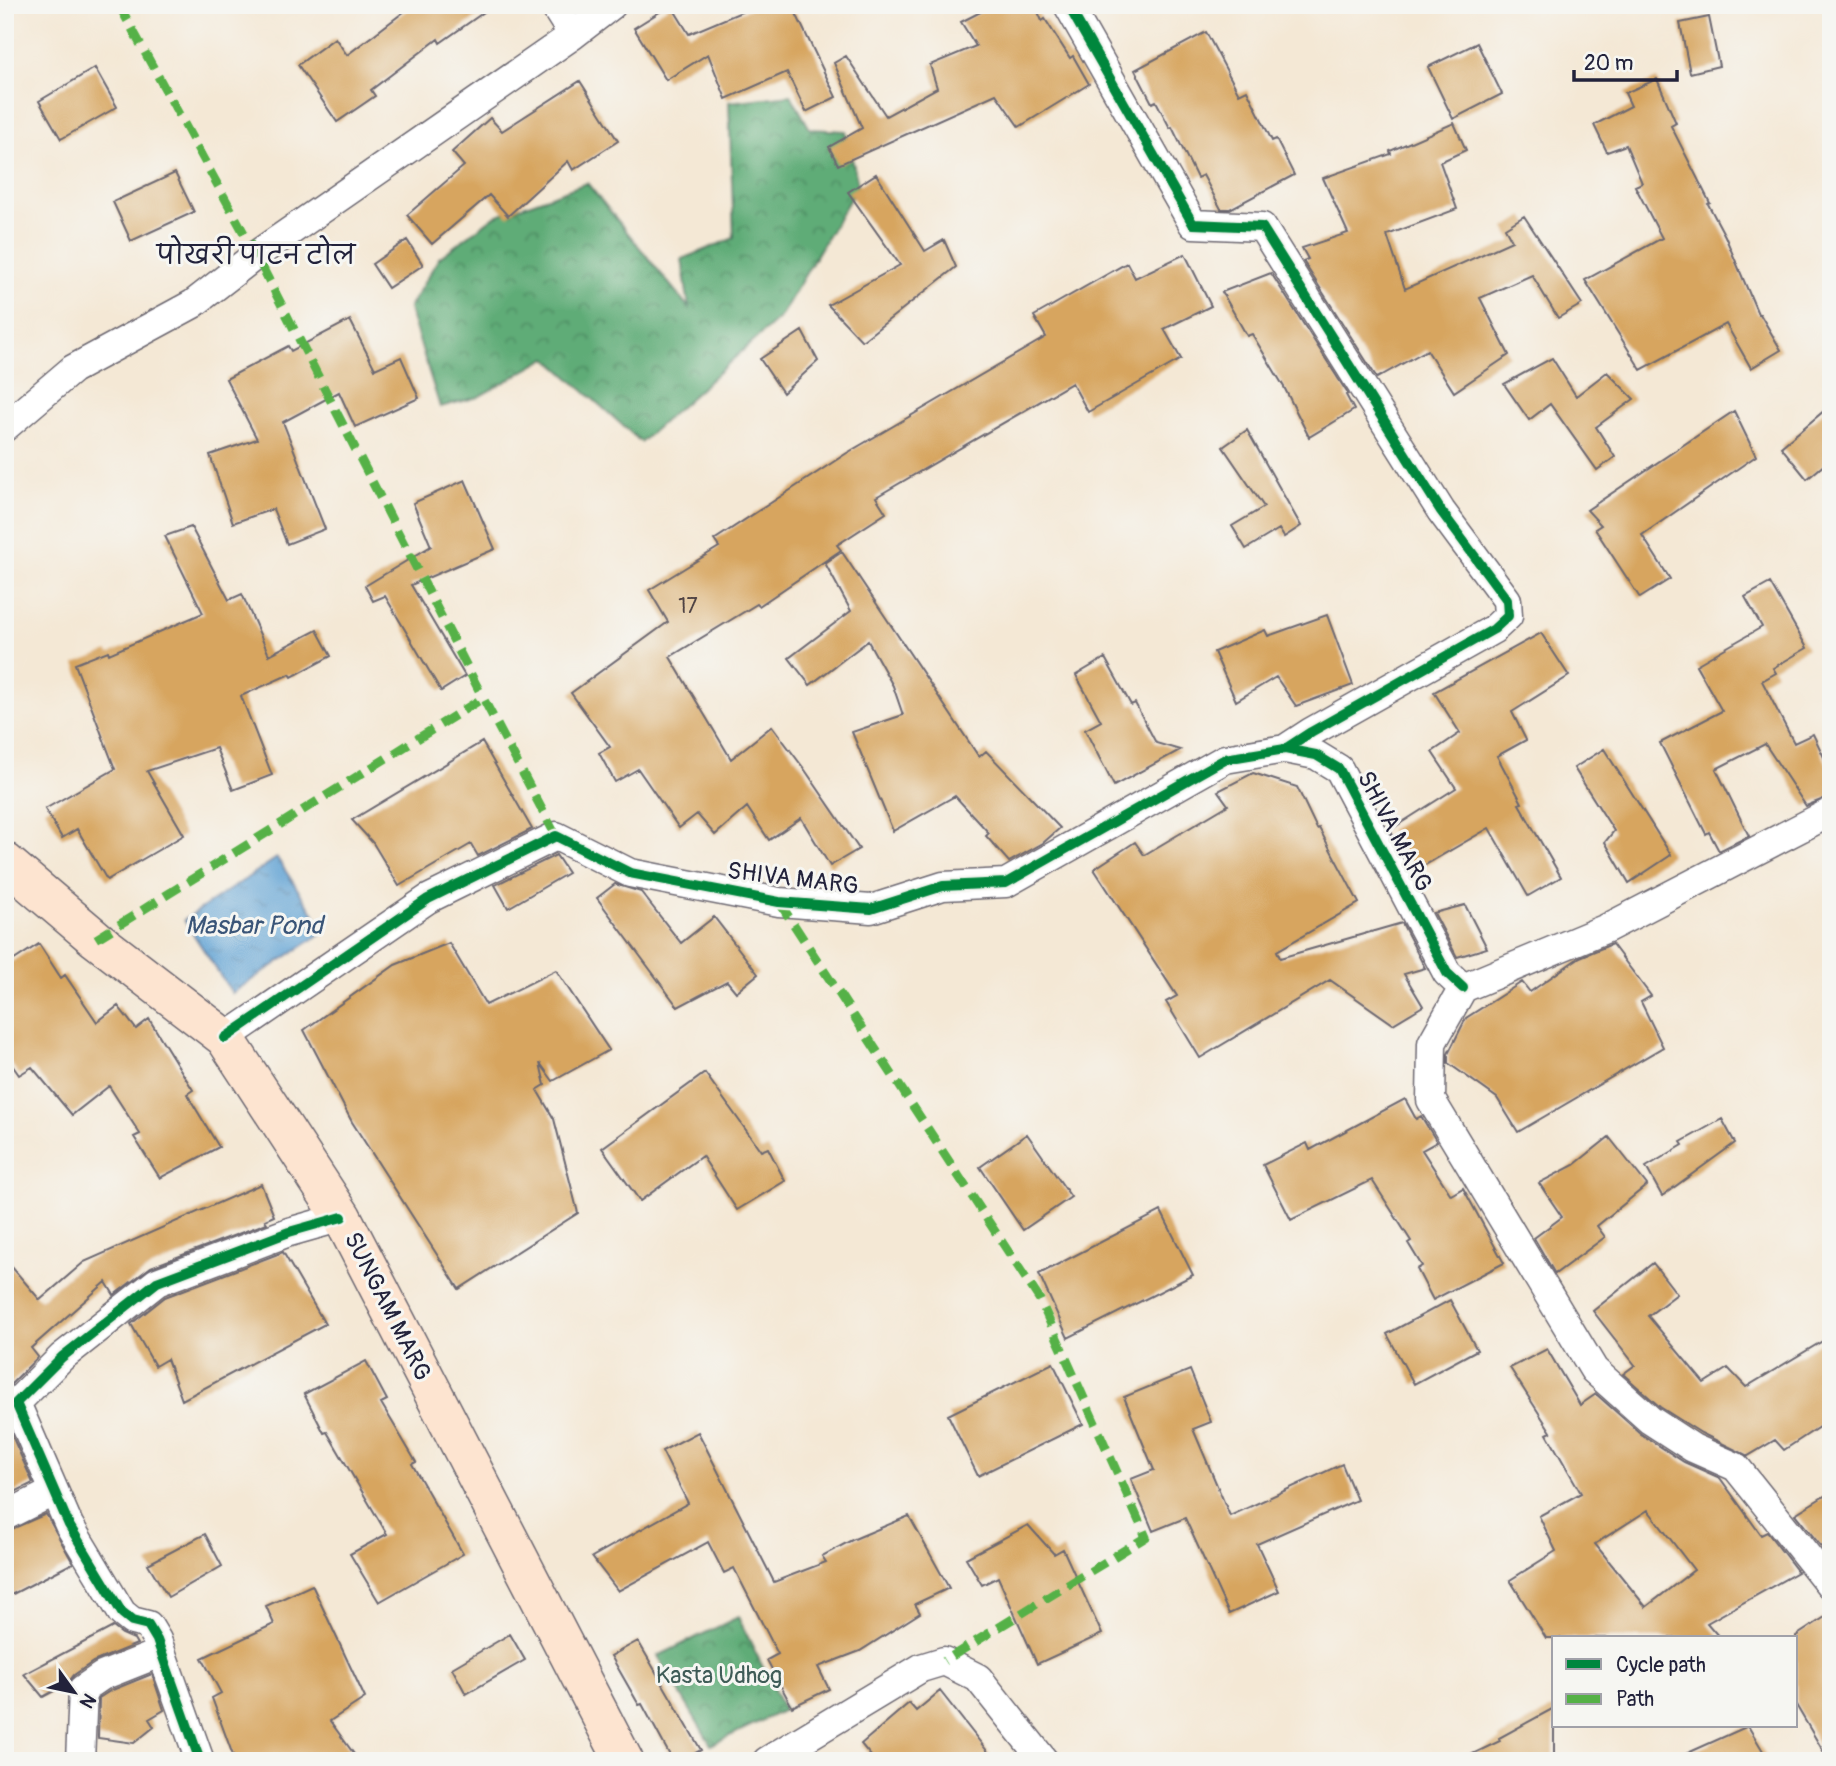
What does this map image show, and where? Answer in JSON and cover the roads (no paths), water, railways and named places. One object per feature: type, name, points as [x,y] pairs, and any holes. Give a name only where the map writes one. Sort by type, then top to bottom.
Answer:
[{"type":"main road","name":"SUNGAM MARG","points":[[5,862],[96,939],[225,1038],[342,1217],[624,1761]]},
{"type":"street","points":[[554,5],[573,35]]},
{"type":"street","points":[[5,427],[73,369],[193,304],[256,255],[573,35],[612,5]]},
{"type":"street","points":[[1068,5],[1193,224],[1262,227],[1441,511],[1507,600],[1508,616],[1494,629],[1285,749]]},
{"type":"street","name":"SHIVA MARG","points":[[225,1038],[429,899],[556,836],[631,873],[779,902],[871,909],[943,886],[1006,883],[1224,758],[1285,749],[1316,755],[1339,769],[1447,974],[1463,988]]},
{"type":"street","points":[[1831,812],[1607,928],[1463,988],[1432,1043],[1431,1100],[1594,1370],[1650,1420],[1693,1448],[1736,1467],[1831,1586]]},
{"type":"street","points":[[200,1761],[157,1640],[148,1625],[132,1621],[122,1613],[69,1525],[16,1403],[62,1357],[157,1282],[289,1232],[342,1217]]},
{"type":"street","points":[[5,1516],[53,1492]]},
{"type":"street","points":[[80,1761],[83,1689],[102,1676],[160,1653]]},
{"type":"street","points":[[767,1761],[921,1668],[944,1661],[978,1678],[1044,1761]]},
{"type":"water","name":"Masbar Pond","points":[[277,858],[325,931],[232,993],[184,920]]},
{"type":"district","name":"पोखरी पाटन टोल","points":[[256,255]]},
{"type":"park label","name":"Kasta Udhog","points":[[719,1675]]}]
